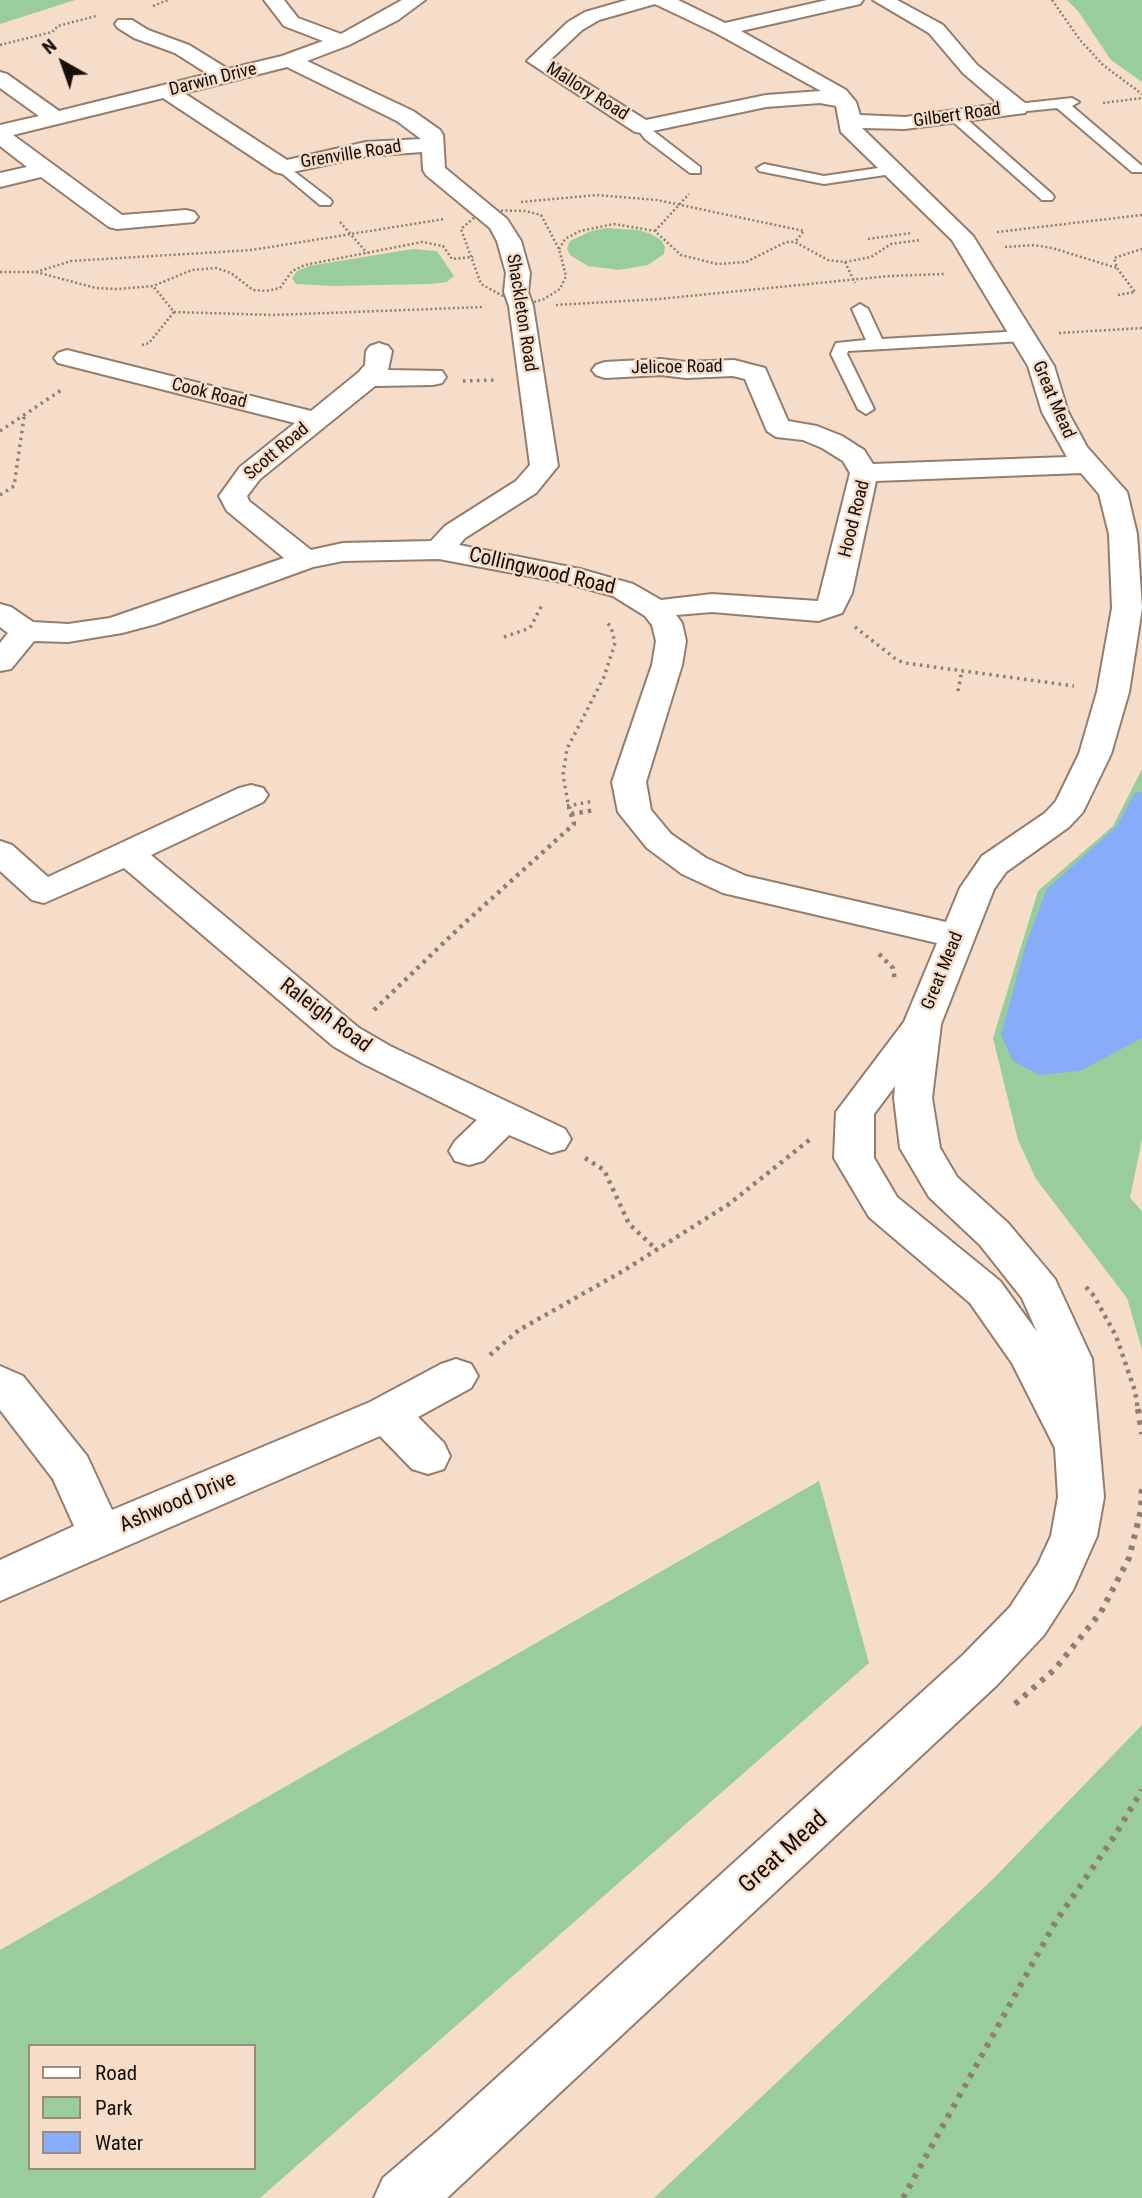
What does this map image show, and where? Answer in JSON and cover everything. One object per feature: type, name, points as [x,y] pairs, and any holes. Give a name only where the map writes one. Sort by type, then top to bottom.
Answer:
[{"type":"street","points":[[274,0],[291,22],[342,41]]},
{"type":"street","name":"Darwin Drive","points":[[0,134],[54,117],[289,60],[342,41],[391,16],[415,0]]},
{"type":"street","name":"Mallory Road","points":[[648,0],[592,16],[575,26],[537,61],[643,127],[766,101],[820,97],[847,112]]},
{"type":"street","name":"Great Mead","points":[[403,2198],[460,2150],[912,1735],[1027,1621],[1056,1576],[1074,1536],[1081,1497],[1070,1359],[1040,1290],[994,1234],[943,1187],[920,1148],[913,1098],[922,1024],[976,888],[994,864],[1057,820],[1072,805],[1095,754],[1113,692],[1127,608],[1132,535],[1113,492],[1075,450],[1055,412],[1041,366],[954,227],[858,138],[849,127],[847,112],[825,84],[723,29],[662,0]]},
{"type":"street","points":[[723,29],[853,0]]},
{"type":"street","name":"Gilbert Road","points":[[884,0],[936,29],[970,69],[1017,108]]},
{"type":"street","points":[[125,24],[141,34],[182,48],[227,77]]},
{"type":"street","name":"Shackleton Road","points":[[289,60],[405,116],[432,135],[434,170],[475,212],[499,224],[509,242],[518,273],[516,306],[531,375],[544,466],[526,487],[455,532],[439,550]]},
{"type":"street","points":[[0,78],[54,117]]},
{"type":"street","name":"Grenville Road","points":[[167,91],[283,167],[366,149],[431,145]]},
{"type":"street","name":"Gilbert Road","points":[[847,112],[905,123],[1017,108]]},
{"type":"street","points":[[0,134],[117,222],[186,217]]},
{"type":"street","points":[[1,180],[45,169]]},
{"type":"street","points":[[104,368],[135,348]]},
{"type":"street","name":"Scott Road","points":[[305,560],[237,505],[233,496],[250,473],[368,378],[378,366],[379,351]]},
{"type":"street","name":"Jelicoe Road","points":[[605,370],[658,354],[686,370],[734,368],[756,374],[776,425],[786,431],[807,432],[832,442],[854,456],[864,473]]},
{"type":"street","name":"Cook Road","points":[[66,358],[314,420]]},
{"type":"street","points":[[368,378],[433,377]]},
{"type":"street","name":"Hood Road","points":[[656,610],[712,603],[818,612],[831,607],[837,593],[864,473],[1087,465]]},
{"type":"street","name":"Collingwood Road","points":[[26,631],[68,633],[122,624],[305,560],[342,552],[439,550],[570,575],[623,590],[656,610]]},
{"type":"street","points":[[656,610],[667,623],[671,641],[667,665],[629,782],[635,812],[659,841],[694,866],[735,885],[957,936]]},
{"type":"street","points":[[0,614],[26,631],[0,662]]},
{"type":"street","points":[[0,852],[44,892],[251,794]]},
{"type":"street","name":"Raleigh Road","points":[[126,852],[346,1038],[551,1139]]},
{"type":"street","name":"Great Mead","points":[[922,1024],[855,1112],[854,1158],[883,1207],[985,1293],[1030,1355],[1079,1457]]},
{"type":"street","points":[[469,1152],[505,1116]]},
{"type":"street","name":"Ashwood Drive","points":[[0,1383],[8,1388],[71,1469],[101,1535],[386,1414],[456,1376]]},
{"type":"street","points":[[386,1414],[428,1456]]},
{"type":"street","points":[[0,1581],[101,1535]]},
{"type":"lane","points":[[1017,108],[1066,102],[1137,169]]},
{"type":"lane","points":[[957,117],[1047,197]]},
{"type":"lane","points":[[643,127],[650,136],[695,170]]},
{"type":"lane","points":[[283,167],[325,202]]},
{"type":"lane","points":[[764,168],[824,180],[892,170]]},
{"type":"lane","points":[[860,309],[875,342]]},
{"type":"lane","points":[[866,409],[839,349],[850,344],[875,342],[1023,336]]},
{"type":"path","points":[[150,6],[168,0]]},
{"type":"path","points":[[1052,0],[1080,40],[1103,65],[1142,94]]},
{"type":"path","points":[[0,45],[51,32],[58,26],[97,16]]},
{"type":"path","points":[[519,202],[597,195],[629,196],[804,230],[795,242]]},
{"type":"path","points":[[325,202],[367,253]]},
{"type":"path","points":[[655,231],[680,204]]},
{"type":"path","points":[[475,212],[508,205]]},
{"type":"path","points":[[36,272],[71,261],[218,253],[456,216]]},
{"type":"path","points":[[559,249],[565,239],[594,227],[625,225],[655,231],[681,255],[717,264],[746,262],[776,244],[795,242],[828,260],[845,262],[871,257],[891,244],[922,240]]},
{"type":"path","points":[[868,239],[914,233]]},
{"type":"path","points":[[0,272],[36,272],[96,288],[153,286],[192,270],[216,268],[231,273],[253,290],[265,291],[280,288],[292,271],[305,265],[422,242],[443,246],[452,260],[473,257]]},
{"type":"path","points":[[1012,246],[1052,248],[1117,268]]},
{"type":"path","points":[[1118,295],[1135,292],[1117,268],[1114,258],[1142,249]]},
{"type":"path","points":[[845,262],[854,282]]},
{"type":"path","points":[[516,306],[659,299],[854,282],[889,276],[984,273]]},
{"type":"path","points":[[153,286],[173,312]]},
{"type":"path","points":[[173,312],[274,315],[489,306]]},
{"type":"path","points":[[135,348],[149,343],[173,312]]},
{"type":"path","points":[[1061,333],[1142,328]]},
{"type":"path","points":[[0,431],[84,375],[104,368]]},
{"type":"path","points":[[433,377],[445,382],[516,379],[531,375]]},
{"type":"path","points":[[0,495],[14,486],[24,416]]},
{"type":"path","points":[[504,637],[530,628],[542,603],[551,604],[570,575]]},
{"type":"path","points":[[346,1038],[458,929],[574,824],[567,806],[563,775],[567,749],[578,723],[604,677],[615,643],[611,626],[603,619]]},
{"type":"path","points":[[879,646],[897,660],[1113,692]]},
{"type":"path","points":[[958,691],[962,670]]},
{"type":"path","points":[[567,806],[605,800]]},
{"type":"path","points":[[572,814],[608,808]]},
{"type":"path","points":[[864,914],[855,930],[893,968],[894,991]]},
{"type":"path","points":[[456,1376],[485,1359],[519,1330],[657,1250],[729,1204],[813,1136]]},
{"type":"path","points":[[551,1139],[604,1170],[629,1224],[657,1250]]},
{"type":"path","points":[[1086,1286],[1116,1336],[1135,1391],[1142,1434]]},
{"type":"path","points":[[903,2198],[1056,1921],[1114,1837],[1142,1790]]},
{"type":"green space","points":[[0,0],[75,0],[0,24]]},
{"type":"green space","points":[[1067,0],[1142,0],[1142,82],[1111,60],[1078,11]]},
{"type":"green space","points":[[606,228],[638,230],[651,234],[661,240],[665,247],[664,254],[648,265],[619,270],[588,266],[570,255],[567,248],[570,241],[591,231]]},
{"type":"green space","points":[[413,249],[437,251],[454,276],[447,282],[429,284],[332,286],[296,284],[292,278],[297,271],[309,266]]},
{"type":"green space","points":[[1142,769],[1142,1139],[1130,1198],[1142,1211],[1142,1349],[1127,1298],[1036,1179],[1018,1140],[993,1038],[1038,891],[1113,826]]},
{"type":"green space","points":[[819,1481],[869,1663],[260,2198],[0,2198],[0,1950]]},
{"type":"green space","points":[[1142,1725],[1142,2198],[654,2198],[995,1877]]},
{"type":"water","points":[[1142,792],[1142,1038],[1080,1071],[1039,1075],[1013,1061],[1001,1035],[1026,944],[1047,889],[1116,827],[1135,793]]}]
